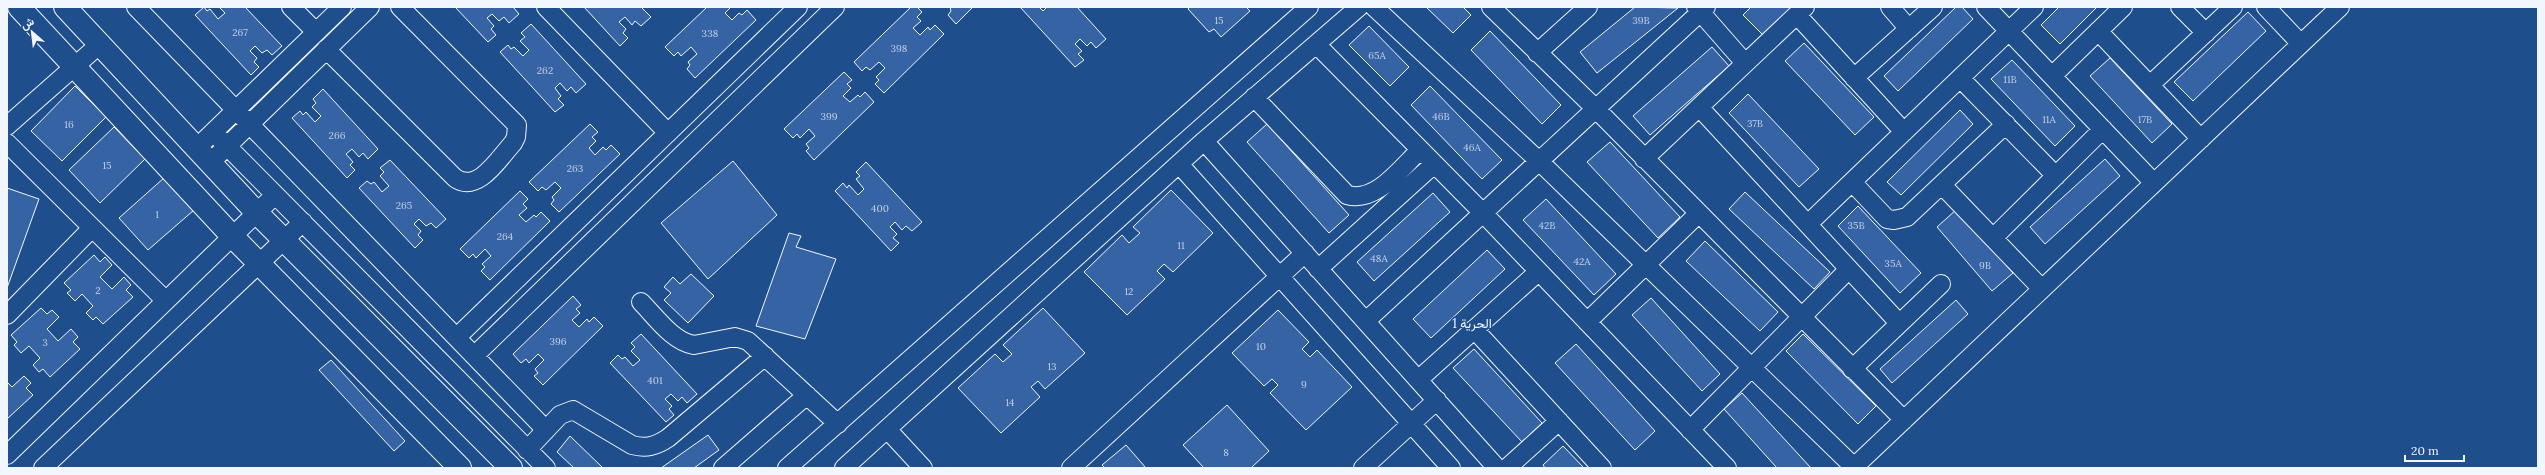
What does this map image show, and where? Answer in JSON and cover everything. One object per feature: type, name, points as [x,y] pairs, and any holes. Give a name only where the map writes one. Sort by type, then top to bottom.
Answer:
[{"type":"street","points":[[19,7],[233,237],[460,468]]},
{"type":"street","points":[[136,7],[546,430]]},
{"type":"street","points":[[291,7],[316,32]]},
{"type":"street","points":[[203,155],[213,132],[235,109],[342,7]]},
{"type":"street","points":[[203,155],[226,146],[370,7]]},
{"type":"street","points":[[326,49],[454,178],[466,183],[477,180],[513,143],[516,137],[517,125],[400,7]]},
{"type":"street","points":[[546,7],[668,133]]},
{"type":"street","points":[[457,337],[798,7]]},
{"type":"street","points":[[474,356],[835,7]]},
{"type":"street","points":[[788,468],[1309,7]]},
{"type":"street","points":[[844,468],[1204,141],[1358,7]]},
{"type":"street","points":[[1374,7],[1539,161],[1854,467],[2340,7]]},
{"type":"street","points":[[1491,7],[1596,109],[1904,420]]},
{"type":"street","points":[[1537,53],[1588,7]]},
{"type":"street","points":[[1890,7],[1909,29]]},
{"type":"street","points":[[1854,78],[1933,7]]},
{"type":"street","points":[[1986,7],[2154,183]]},
{"type":"street","points":[[1808,224],[2034,7]]},
{"type":"street","points":[[2052,76],[2123,7]]},
{"type":"street","points":[[2180,7],[2206,33]]},
{"type":"street","points":[[2150,85],[2233,7]]},
{"type":"street","points":[[2266,7],[2301,44]]},
{"type":"street","points":[[1367,320],[1596,109],[1701,9],[1745,63]]},
{"type":"street","points":[[1644,159],[1801,11],[1854,78],[1904,132]]},
{"type":"street","points":[[55,45],[72,15],[283,240],[511,468]]},
{"type":"street","points":[[2098,31],[2201,139]]},
{"type":"street","points":[[7,126],[76,67],[100,44]]},
{"type":"street","points":[[1316,44],[1419,151],[1483,213],[1537,273],[1727,468]]},
{"type":"street","points":[[1960,78],[2056,176]]},
{"type":"street","points":[[1254,97],[1341,191],[1347,195],[1362,197],[1376,191],[1419,151]]},
{"type":"street","points":[[1699,107],[1899,323]]},
{"type":"street","points":[[1852,182],[1888,218],[1894,220],[1907,217],[2006,124]]},
{"type":"street","points":[[1993,238],[2103,129]]},
{"type":"street","points":[[213,132],[546,468]]},
{"type":"street","points":[[1204,141],[1318,269],[1367,320],[1418,380],[1497,468]]},
{"type":"street","points":[[7,143],[166,301]]},
{"type":"street","points":[[1179,164],[1451,468]]},
{"type":"street","points":[[1318,269],[1433,165]]},
{"type":"street","points":[[1942,185],[2042,289]]},
{"type":"street","points":[[1376,191],[1388,205]]},
{"type":"street","points":[[7,454],[275,195]]},
{"type":"street","points":[[1586,322],[1699,213]]},
{"type":"street","points":[[43,468],[302,222]]},
{"type":"street","points":[[7,315],[92,228]]},
{"type":"street","points":[[1071,468],[1305,253]]},
{"type":"street","points":[[1690,430],[1849,269]]},
{"type":"street","points":[[1418,380],[1537,273]]},
{"type":"street","points":[[1852,369],[1941,284]]},
{"type":"street","points":[[641,302],[676,336],[687,344],[742,338],[765,356],[838,424]]},
{"type":"street","points":[[1474,329],[1602,468]]},
{"type":"street","points":[[527,450],[564,412],[573,410],[632,445],[640,447],[655,446],[668,438],[765,356]]},
{"type":"street","points":[[723,468],[807,395]]},
{"type":"street","points":[[1363,468],[1437,400]]},
{"type":"street","points":[[1507,468],[1559,421]]},
{"type":"street","points":[[887,429],[923,468]]},
{"type":"street","points":[[7,461],[14,468]]},
{"type":"building","points":[[204,7],[207,11],[210,9],[218,19],[225,13],[219,7],[245,7],[282,46],[272,55],[267,50],[262,53],[255,46],[250,51],[257,58],[254,62],[259,67],[251,75],[195,15]]},
{"type":"building","points":[[455,7],[513,7],[519,14],[509,23],[504,17],[499,21],[492,14],[487,18],[494,26],[491,29],[496,35],[488,42]]},
{"type":"building","points":[[584,7],[641,7],[651,17],[641,26],[635,21],[632,25],[625,17],[619,22],[626,29],[623,33],[628,38],[620,46]]},
{"type":"building","points":[[707,7],[731,7],[725,13],[732,20],[739,13],[742,15],[747,10],[756,20],[695,78],[687,69],[690,65],[688,62],[697,54],[691,47],[681,56],[678,52],[674,56],[665,47]]},
{"type":"building","points":[[911,7],[917,7],[922,12],[917,17],[921,21],[913,28],[920,35],[928,27],[930,30],[935,25],[944,34],[884,93],[875,84],[879,80],[876,77],[885,68],[879,62],[870,70],[866,67],[862,71],[854,62]]},
{"type":"building","points":[[950,7],[973,7],[956,24],[948,15],[951,11]]},
{"type":"building","points":[[1020,7],[1039,7],[1043,11],[1047,7],[1077,7],[1106,39],[1096,48],[1091,42],[1087,46],[1080,39],[1075,44],[1082,51],[1078,54],[1084,60],[1075,67]]},
{"type":"building","points":[[1190,7],[1246,7],[1250,11],[1221,37],[1214,29],[1209,32],[1188,9]]},
{"type":"building","points":[[1426,7],[1463,7],[1471,15],[1453,33]]},
{"type":"building","points":[[1635,7],[1678,8],[1597,73],[1580,52]]},
{"type":"building","points":[[1751,7],[1792,7],[1763,35],[1743,15]]},
{"type":"building","points":[[1956,7],[1962,7],[1973,19],[1898,91],[1884,76]]},
{"type":"building","points":[[2059,7],[2097,7],[2060,44],[2041,25]]},
{"type":"building","points":[[2248,12],[2266,31],[2193,101],[2174,82]]},
{"type":"building","points":[[531,24],[586,84],[576,93],[571,87],[567,91],[560,83],[555,88],[561,96],[558,99],[564,105],[555,112],[500,52],[508,45],[511,49],[514,47],[523,56],[529,50],[520,41],[525,37],[521,33]]},
{"type":"building","points":[[1369,26],[1409,67],[1390,86],[1349,45]]},
{"type":"building","points":[[1490,31],[1561,105],[1542,124],[1471,50]]},
{"type":"building","points":[[1804,43],[1874,117],[1855,135],[1785,61]]},
{"type":"building","points":[[1712,47],[1729,66],[1650,135],[1633,116]]},
{"type":"building","points":[[2110,58],[2172,124],[2152,143],[2090,76]]},
{"type":"building","points":[[2012,60],[2075,126],[2055,146],[1991,79]]},
{"type":"building","points":[[844,72],[852,80],[847,84],[851,88],[843,96],[850,102],[858,95],[860,97],[865,92],[874,102],[814,160],[806,151],[809,148],[806,144],[815,136],[809,129],[800,138],[797,134],[793,138],[784,129]]},
{"type":"building","points":[[75,86],[106,117],[62,161],[31,131]]},
{"type":"building","points":[[1430,86],[1502,160],[1482,179],[1411,105]]},
{"type":"building","points":[[323,89],[378,149],[368,159],[363,153],[359,157],[352,149],[346,154],[353,162],[350,165],[355,170],[347,178],[292,118],[300,111],[303,115],[306,112],[315,122],[321,116],[312,107],[316,103],[313,99]]},
{"type":"building","points":[[1748,94],[1819,169],[1799,187],[1729,113]]},
{"type":"building","points":[[1960,110],[1973,124],[1901,195],[1887,182]]},
{"type":"building","points":[[590,124],[598,132],[592,137],[596,141],[589,148],[595,155],[603,147],[606,150],[611,145],[620,154],[559,212],[551,204],[554,200],[552,197],[561,188],[555,182],[546,190],[542,187],[538,191],[529,182]]},
{"type":"building","points":[[1267,124],[1349,215],[1329,233],[1247,142]]},
{"type":"building","points":[[114,127],[145,159],[100,203],[69,170]]},
{"type":"building","points":[[1610,142],[1680,217],[1658,238],[1587,162]]},
{"type":"building","points":[[2105,159],[2120,176],[2045,244],[2030,227]]},
{"type":"building","points":[[390,160],[446,219],[436,228],[431,223],[426,226],[419,219],[414,224],[421,231],[418,235],[423,240],[415,248],[359,188],[367,181],[371,184],[374,182],[382,192],[389,186],[380,176],[384,172],[380,168]]},
{"type":"building","points":[[733,161],[777,215],[708,279],[661,223]]},
{"type":"building","points":[[866,162],[922,222],[912,231],[906,226],[902,230],[895,222],[890,227],[897,234],[893,238],[899,243],[891,251],[835,191],[843,183],[847,188],[849,185],[858,195],[864,189],[856,179],[860,176],[856,172]]},
{"type":"building","points":[[165,177],[194,210],[148,250],[119,218]]},
{"type":"building","points":[[7,188],[39,199],[7,288]]},
{"type":"building","points":[[1171,190],[1213,233],[1173,272],[1164,264],[1157,271],[1165,279],[1127,315],[1084,272],[1122,235],[1129,243],[1140,233],[1133,227]]},
{"type":"building","points":[[520,191],[528,199],[523,204],[527,208],[519,215],[526,222],[534,215],[536,217],[541,212],[550,221],[490,280],[481,271],[485,267],[482,264],[491,256],[485,249],[476,258],[473,254],[469,258],[460,249]]},
{"type":"building","points":[[1745,192],[1830,272],[1814,289],[1729,209]]},
{"type":"building","points":[[1433,193],[1450,212],[1374,281],[1357,262]]},
{"type":"building","points":[[1546,199],[1616,274],[1594,295],[1523,220]]},
{"type":"building","points":[[1858,206],[1921,273],[1900,293],[1838,226]]},
{"type":"building","points":[[1957,209],[2013,273],[1992,291],[1937,227]]},
{"type":"building","points":[[789,233],[801,236],[796,247],[836,259],[805,339],[756,326]]},
{"type":"building","points":[[1705,241],[1778,312],[1760,331],[1686,261]]},
{"type":"building","points":[[1487,250],[1505,269],[1431,338],[1413,319]]},
{"type":"building","points":[[94,255],[100,262],[105,257],[112,265],[100,277],[112,289],[124,277],[131,285],[126,290],[133,297],[103,324],[96,317],[93,320],[86,313],[93,306],[82,294],[75,301],[67,293],[71,290],[64,283]]},
{"type":"building","points":[[691,274],[714,296],[688,323],[664,300],[671,293],[664,287],[673,277],[680,284]]},
{"type":"building","points":[[573,296],[581,305],[576,309],[580,313],[572,320],[579,327],[587,319],[589,322],[594,317],[603,326],[543,385],[534,376],[538,373],[535,369],[544,360],[538,354],[529,363],[526,359],[521,363],[513,354]]},
{"type":"building","points":[[1651,298],[1720,374],[1702,391],[1632,315]]},
{"type":"building","points":[[1956,300],[1968,314],[1892,383],[1880,369]]},
{"type":"building","points":[[41,308],[47,314],[52,310],[59,317],[47,329],[58,341],[71,329],[78,337],[73,342],[80,349],[50,377],[43,369],[39,372],[33,365],[40,358],[29,346],[21,353],[14,345],[17,342],[11,335]]},
{"type":"building","points":[[1043,308],[1085,353],[1045,389],[1038,381],[1031,387],[1040,397],[1001,433],[958,388],[995,354],[1003,362],[1012,354],[1003,345]]},
{"type":"building","points":[[1278,310],[1309,342],[1302,349],[1310,357],[1317,350],[1352,387],[1306,430],[1270,393],[1278,385],[1272,379],[1264,386],[1232,353]]},
{"type":"building","points":[[641,334],[697,394],[687,403],[682,397],[678,401],[671,394],[665,399],[672,406],[669,409],[674,415],[666,422],[610,363],[618,355],[622,359],[625,357],[633,366],[640,360],[631,351],[635,347],[631,343]]},
{"type":"building","points":[[1803,334],[1876,406],[1858,424],[1786,351]]},
{"type":"building","points":[[1576,344],[1655,431],[1635,450],[1555,363]]},
{"type":"building","points":[[1474,349],[1542,423],[1522,442],[1453,368]]},
{"type":"building","points":[[331,360],[405,441],[394,451],[319,370]]},
{"type":"building","points":[[24,376],[31,383],[26,388],[33,395],[7,419],[7,382],[12,387]]},
{"type":"building","points":[[1742,393],[1811,468],[1777,468],[1724,409]]},
{"type":"building","points":[[1227,405],[1269,451],[1251,468],[1204,468],[1183,445]]},
{"type":"building","points":[[708,435],[719,450],[694,468],[661,468]]},
{"type":"building","points":[[570,436],[603,468],[574,468],[557,452]]},
{"type":"building","points":[[1126,445],[1146,468],[1105,468],[1102,465]]},
{"type":"building","points":[[1563,446],[1584,468],[1545,468],[1543,465]]},
{"type":"district","name":"الحرية 1","points":[[1472,323]]}]
